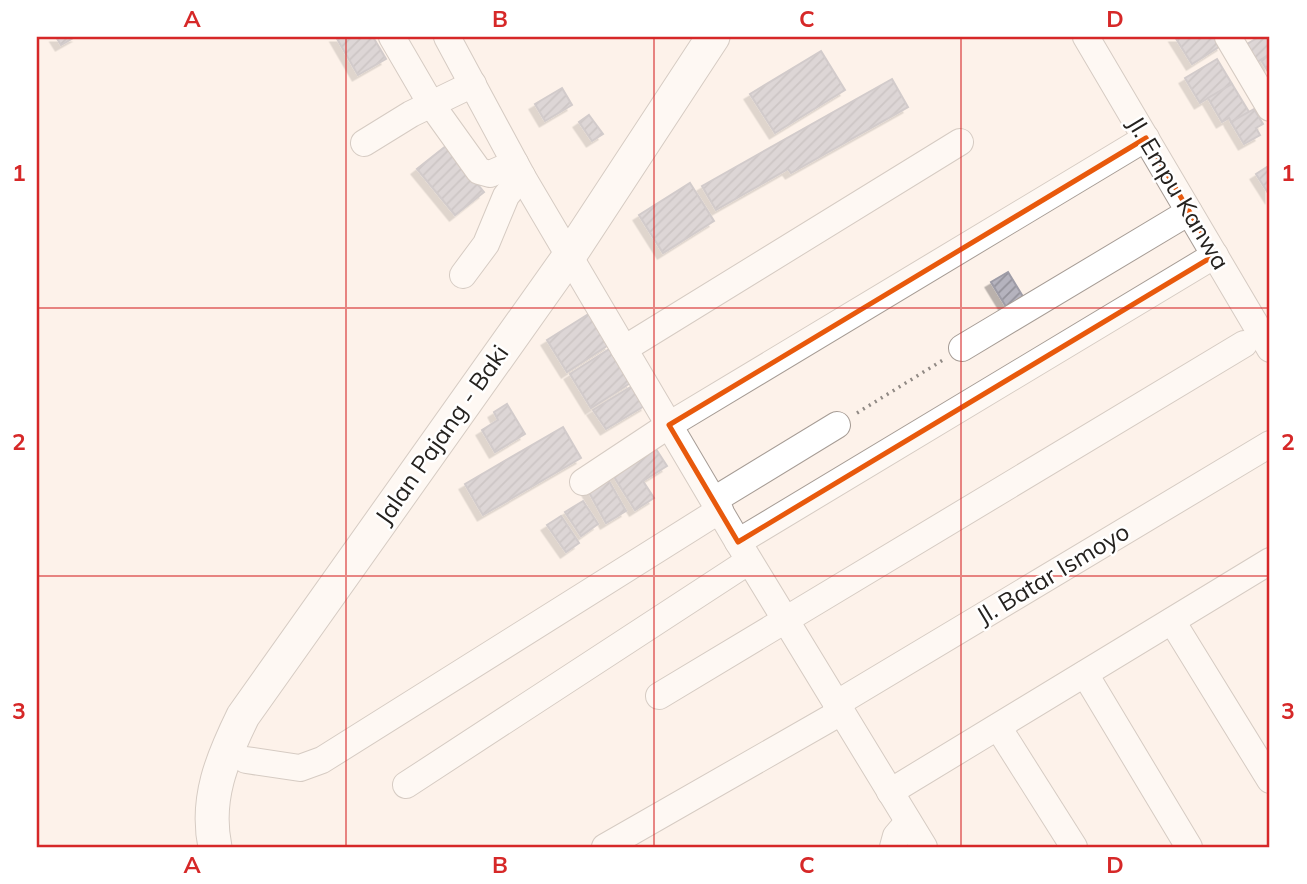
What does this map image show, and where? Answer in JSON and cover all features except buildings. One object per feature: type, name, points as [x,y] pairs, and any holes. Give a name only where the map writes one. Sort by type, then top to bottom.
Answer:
[{"type":"main road","name":"Jalan Pajang - Baki","points":[[215,847],[211,801],[234,761],[243,716],[570,254],[713,37]]},
{"type":"street","points":[[392,37],[431,104],[479,171],[490,174],[519,169]]},
{"type":"street","points":[[447,37],[519,169],[743,551],[924,847]]},
{"type":"street","name":"Jl. Empu Kanwa","points":[[1086,37],[1270,349]]},
{"type":"street","points":[[1228,37],[1270,108]]},
{"type":"street","points":[[364,143],[431,104],[473,84]]},
{"type":"street","points":[[583,482],[669,425],[1146,138]]},
{"type":"street","points":[[624,348],[960,142]]},
{"type":"street","points":[[463,275],[486,244],[519,169]]},
{"type":"street","points":[[962,348],[1189,212]]},
{"type":"street","points":[[407,785],[743,551],[1215,256]]},
{"type":"street","points":[[659,696],[1244,344]]},
{"type":"street","points":[[234,761],[300,768],[322,760],[837,425]]},
{"type":"street","name":"Jl. Batar Ismoyo","points":[[606,847],[1270,444]]},
{"type":"street","points":[[890,792],[1171,621],[1268,569]]},
{"type":"street","points":[[1171,621],[1270,780]]},
{"type":"street","points":[[1085,674],[1189,847]]},
{"type":"street","points":[[998,726],[1074,847]]},
{"type":"street","points":[[893,847],[896,836],[908,822]]},
{"type":"path","points":[[837,425],[962,348]]},
{"type":"highlighted area","points":[[1146,138],[1215,255],[738,542],[669,425]]}]
